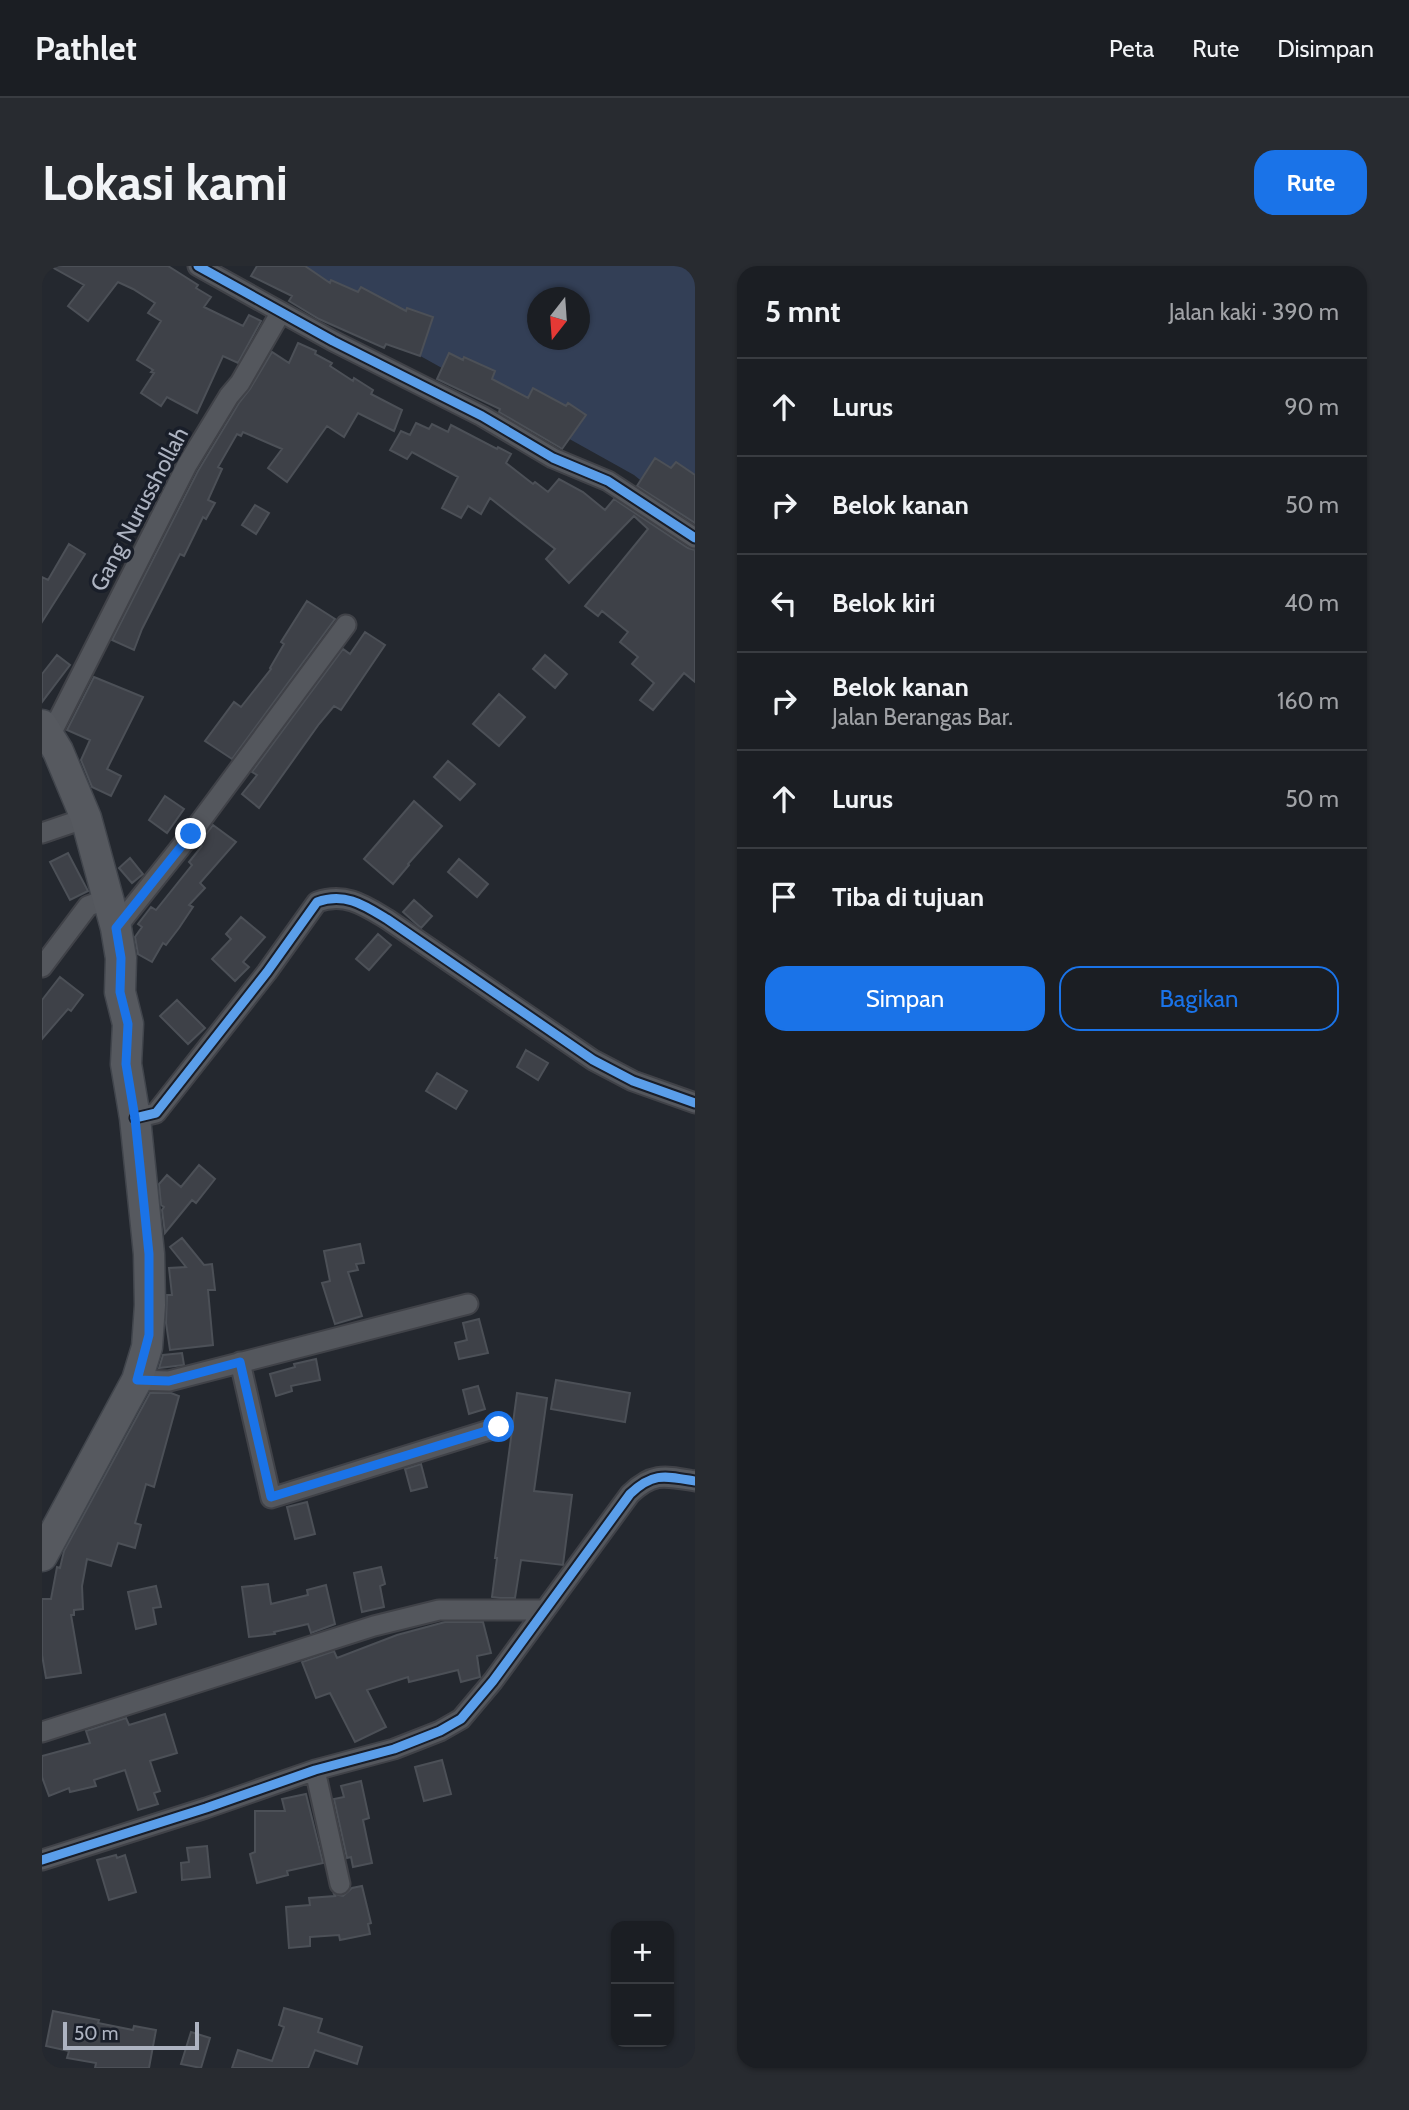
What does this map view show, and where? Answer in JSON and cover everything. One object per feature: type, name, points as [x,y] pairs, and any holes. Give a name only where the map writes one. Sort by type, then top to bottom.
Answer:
[{"type":"main road","points":[[42,1556],[137,1380],[147,1347],[150,1305],[149,1254],[135,1118],[126,1064],[128,1024],[120,992],[121,958],[116,928],[86,818],[46,730]]},
{"type":"street","points":[[198,266],[482,416],[553,458],[608,481],[695,538]]},
{"type":"street","name":"Gang Nurusshollah","points":[[46,730],[187,465],[229,396],[240,383],[281,312]]},
{"type":"street","points":[[116,928],[191,834],[346,625]]},
{"type":"street","points":[[42,833],[86,818]]},
{"type":"street","points":[[135,1118],[156,1113],[267,972],[317,902],[338,897],[356,901],[387,919],[593,1060],[633,1081],[695,1103]]},
{"type":"street","points":[[42,967],[88,906],[107,899]]},
{"type":"street","points":[[137,1380],[169,1381],[468,1304]]},
{"type":"street","points":[[240,1362],[271,1497],[499,1427]]},
{"type":"street","points":[[42,1860],[315,1770],[394,1749],[440,1731],[461,1719],[493,1681],[630,1494],[644,1481],[665,1477],[695,1481]]},
{"type":"street","points":[[42,1732],[374,1626],[439,1610],[545,1610]]},
{"type":"street","points":[[315,1770],[340,1884]]},
{"type":"water","points":[[259,266],[695,266],[695,524],[634,475]]},
{"type":"building","points":[[50,266],[168,266],[198,285],[196,288],[211,297],[204,307],[243,326],[249,315],[261,321],[238,363],[223,356],[197,413],[167,397],[161,406],[141,393],[154,373],[137,360],[161,321],[148,313],[155,303],[118,282],[88,321],[68,306],[84,285]]},
{"type":"building","points":[[257,266],[305,266],[330,283],[331,280],[358,292],[361,287],[406,311],[407,308],[433,317],[420,356],[386,344],[384,348],[319,319],[289,301],[292,296],[251,276]]},
{"type":"building","points":[[298,343],[316,351],[315,354],[332,363],[330,366],[353,381],[354,378],[373,390],[371,394],[402,410],[394,431],[358,413],[344,437],[327,426],[287,482],[268,468],[282,449],[243,432],[241,436],[237,434],[218,467],[222,469],[208,500],[215,503],[206,519],[203,517],[184,556],[180,554],[134,650],[112,640],[198,471],[239,403],[272,352],[289,363]]},
{"type":"building","points":[[449,353],[495,371],[492,379],[528,398],[533,388],[566,406],[568,403],[586,415],[562,449],[499,412],[500,409],[437,379]]},
{"type":"building","points":[[416,423],[429,429],[432,424],[448,432],[451,425],[497,449],[498,447],[511,454],[506,463],[548,492],[559,479],[583,492],[605,510],[614,499],[695,550],[695,682],[684,673],[653,710],[640,700],[654,683],[632,664],[638,657],[620,642],[628,632],[602,611],[598,616],[585,606],[648,529],[634,516],[569,583],[546,559],[555,549],[490,498],[481,514],[468,506],[461,518],[442,508],[458,477],[412,452],[407,459],[390,450],[401,431],[410,435]]},
{"type":"building","points":[[655,458],[671,468],[676,462],[695,475],[695,523],[637,486]]},
{"type":"building","points":[[255,505],[269,513],[256,534],[242,525]]},
{"type":"building","points":[[69,544],[85,554],[42,622],[42,577],[48,580]]},
{"type":"building","points":[[307,601],[335,619],[232,759],[205,741],[234,702],[241,707],[271,669],[284,644],[281,642]]},
{"type":"building","points":[[365,632],[385,645],[341,710],[334,706],[259,808],[242,794],[257,775],[252,772],[343,649],[350,654]]},
{"type":"building","points":[[57,655],[70,665],[42,702],[42,674]]},
{"type":"building","points":[[545,655],[567,674],[555,688],[533,669]]},
{"type":"building","points":[[94,677],[143,697],[107,769],[121,776],[111,796],[92,787],[81,760],[90,740],[67,730]]},
{"type":"building","points":[[499,694],[525,717],[499,746],[473,724]]},
{"type":"building","points":[[448,761],[475,784],[460,800],[434,777]]},
{"type":"building","points":[[165,796],[184,809],[167,833],[149,820]]},
{"type":"building","points":[[414,801],[442,826],[393,884],[364,859]]},
{"type":"building","points":[[213,825],[236,842],[200,883],[205,888],[189,905],[193,907],[166,945],[163,943],[152,962],[138,954],[135,937],[142,927],[138,924],[151,907],[156,910],[192,865],[189,862],[202,846],[199,844]]},
{"type":"building","points":[[68,853],[88,891],[70,900],[50,862]]},
{"type":"building","points":[[130,858],[143,874],[132,883],[119,868]]},
{"type":"building","points":[[459,859],[488,884],[477,897],[448,872]]},
{"type":"building","points":[[414,900],[432,916],[421,928],[403,912]]},
{"type":"building","points":[[241,917],[265,937],[243,962],[249,967],[235,981],[212,959],[231,939],[226,934]]},
{"type":"building","points":[[378,934],[391,945],[369,970],[356,959]]},
{"type":"building","points":[[60,977],[83,995],[71,1011],[68,1009],[42,1039],[42,1000]]},
{"type":"building","points":[[177,1000],[205,1028],[188,1044],[160,1016]]},
{"type":"building","points":[[526,1050],[548,1063],[538,1080],[517,1067]]},
{"type":"building","points":[[437,1073],[467,1091],[456,1109],[426,1091]]},
{"type":"building","points":[[199,1165],[215,1179],[196,1203],[192,1200],[165,1233],[162,1210],[164,1207],[161,1205],[159,1184],[167,1175],[181,1187]]},
{"type":"building","points":[[182,1238],[204,1265],[212,1264],[215,1290],[208,1290],[213,1345],[170,1350],[166,1323],[167,1295],[172,1295],[169,1268],[186,1267],[170,1247]]},
{"type":"building","points":[[360,1244],[364,1263],[356,1264],[358,1270],[348,1272],[362,1316],[335,1324],[322,1283],[330,1281],[324,1251]]},
{"type":"building","points":[[479,1319],[488,1353],[459,1359],[455,1343],[467,1340],[463,1323]]},
{"type":"building","points":[[182,1353],[184,1365],[159,1368],[163,1355]]},
{"type":"building","points":[[316,1359],[320,1380],[291,1386],[292,1391],[276,1396],[270,1374]]},
{"type":"building","points":[[556,1380],[630,1393],[625,1422],[551,1409]]},
{"type":"building","points":[[478,1386],[485,1409],[469,1414],[463,1390]]},
{"type":"building","points":[[150,1393],[171,1393],[179,1396],[154,1487],[146,1484],[135,1523],[141,1525],[135,1548],[118,1543],[111,1566],[87,1559],[82,1586],[83,1609],[74,1610],[74,1615],[71,1615],[81,1673],[46,1678],[42,1655],[42,1599],[51,1599],[57,1567],[60,1568],[64,1551]]},
{"type":"building","points":[[517,1393],[547,1398],[534,1491],[572,1495],[563,1565],[521,1560],[515,1598],[500,1598],[492,1597],[495,1558]]},
{"type":"building","points":[[421,1464],[427,1487],[411,1491],[405,1469]]},
{"type":"building","points":[[307,1502],[315,1534],[295,1539],[287,1507]]},
{"type":"building","points":[[381,1567],[385,1584],[380,1586],[384,1607],[362,1612],[354,1573]]},
{"type":"building","points":[[268,1584],[271,1604],[308,1595],[307,1590],[326,1585],[335,1624],[311,1633],[308,1624],[274,1632],[275,1634],[249,1637],[242,1587]]},
{"type":"building","points":[[156,1586],[161,1607],[153,1608],[156,1624],[136,1629],[128,1592]]},
{"type":"building","points":[[445,1622],[483,1622],[491,1653],[477,1656],[480,1677],[461,1682],[458,1670],[409,1682],[408,1677],[367,1690],[386,1727],[355,1742],[330,1693],[316,1698],[302,1662],[334,1651],[337,1658],[397,1635]]},
{"type":"building","points":[[165,1714],[177,1753],[150,1761],[160,1791],[154,1793],[158,1804],[138,1810],[125,1770],[94,1780],[96,1786],[70,1792],[69,1788],[49,1796],[42,1777],[42,1756],[90,1743],[86,1731],[126,1718],[129,1725]]},
{"type":"building","points":[[442,1760],[451,1794],[424,1801],[415,1767]]},
{"type":"building","points":[[361,1781],[369,1818],[363,1820],[372,1863],[353,1867],[351,1857],[347,1858],[334,1799],[344,1797],[341,1786]]},
{"type":"building","points":[[306,1794],[323,1863],[287,1871],[288,1875],[257,1883],[250,1854],[255,1852],[255,1811],[285,1811],[282,1799]]},
{"type":"building","points":[[207,1846],[210,1877],[182,1880],[181,1863],[189,1862],[187,1848]]},
{"type":"building","points":[[116,1855],[117,1858],[125,1855],[136,1892],[109,1900],[97,1860]]},
{"type":"building","points":[[362,1886],[371,1923],[368,1924],[370,1934],[340,1940],[339,1935],[310,1937],[310,1946],[289,1948],[286,1907],[310,1905],[309,1898],[335,1896],[334,1894],[343,1896],[352,1888]]},
{"type":"building","points":[[284,2008],[322,2019],[318,2032],[362,2047],[357,2064],[315,2050],[308,2068],[232,2068],[238,2050],[272,2061],[284,2027],[279,2025]]},
{"type":"building","points":[[53,2011],[133,2030],[134,2026],[156,2030],[149,2068],[95,2068],[96,2063],[67,2058],[69,2051],[46,2046]]},
{"type":"building","points":[[191,2032],[210,2038],[201,2068],[181,2064]]},
{"type":"cycle path","points":[[198,266],[333,341],[482,416],[553,458],[608,481],[695,538]]},
{"type":"cycle path","points":[[135,1118],[156,1113],[267,972],[317,902],[337,898],[362,905],[387,919],[593,1060],[633,1081],[695,1103]]},
{"type":"cycle path","points":[[42,1860],[315,1770],[394,1749],[440,1731],[461,1719],[493,1681],[630,1494],[646,1482],[660,1477],[695,1481]]},
{"type":"route","points":[[191,834],[116,928],[121,958],[120,992],[128,1024],[126,1064],[135,1118],[149,1254],[149,1335],[137,1380],[169,1381],[240,1362],[271,1497],[499,1427]]}]
